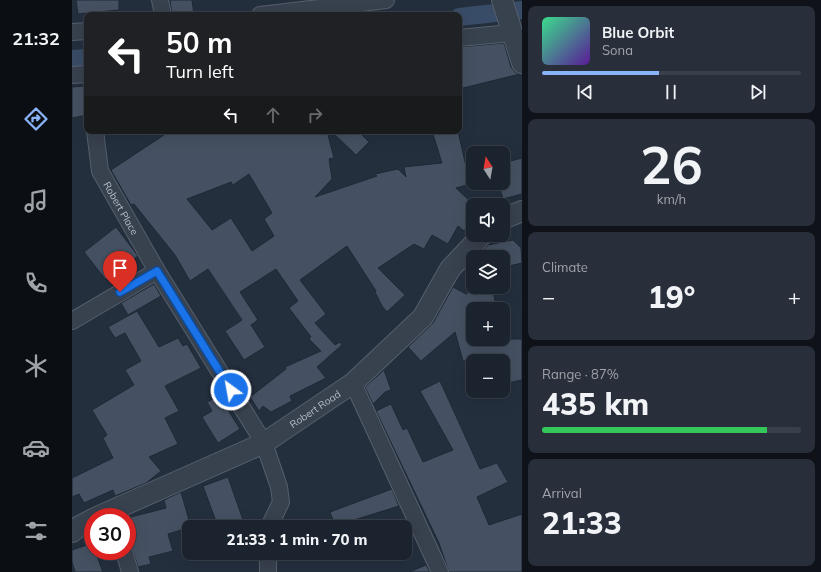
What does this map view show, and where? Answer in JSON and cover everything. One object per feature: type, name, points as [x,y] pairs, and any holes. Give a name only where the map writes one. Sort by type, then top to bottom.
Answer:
[{"type":"street","points":[[160,0],[162,12]]},
{"type":"street","points":[[274,12],[305,5],[386,0]]},
{"type":"street","points":[[502,0],[522,63]]},
{"type":"street","points":[[462,37],[510,29]]},
{"type":"street","points":[[72,32],[84,31]]},
{"type":"street","points":[[72,75],[84,74]]},
{"type":"street","name":"Robert Place","points":[[95,134],[100,171],[157,271],[264,443],[279,487],[281,502],[272,520]]},
{"type":"street","points":[[510,216],[522,211]]},
{"type":"street","name":"Robert Road","points":[[122,508],[264,443],[353,383],[423,317],[450,269],[475,242]]},
{"type":"street","points":[[72,321],[157,271]]},
{"type":"street","points":[[353,383],[440,572]]},
{"type":"street","points":[[72,532],[84,524]]},
{"type":"street","points":[[127,560],[130,572]]},
{"type":"street","points":[[268,560],[268,572]]},
{"type":"building","points":[[76,0],[119,0],[119,10],[84,12],[84,13],[78,14]]},
{"type":"building","points":[[170,0],[192,0],[194,12],[172,12]]},
{"type":"building","points":[[504,43],[511,67],[515,72],[520,74],[462,88],[462,47]]},
{"type":"building","points":[[84,86],[84,116],[72,118],[72,87]]},
{"type":"building","points":[[165,134],[328,134],[334,158],[329,159],[332,179],[315,197],[377,176],[375,174],[398,169],[406,177],[404,167],[442,163],[433,134],[459,134],[466,166],[466,185],[456,188],[467,198],[466,229],[464,231],[458,226],[448,244],[432,235],[424,249],[414,244],[378,268],[405,295],[387,312],[382,306],[375,292],[376,291],[347,246],[300,280],[326,314],[315,323],[335,345],[340,342],[342,345],[317,367],[326,378],[290,396],[292,401],[271,412],[263,406],[259,411],[250,397],[286,369],[285,367],[321,351],[309,339],[311,337],[289,308],[298,301],[276,269],[240,292],[258,320],[251,325],[265,347],[244,360],[225,331],[242,320],[208,269],[190,281],[175,255],[134,204],[131,205],[111,170]],"holes":[[[249,174],[272,213],[264,219],[274,236],[252,251],[231,218],[212,230],[187,199],[231,182],[233,185]]]},
{"type":"building","points":[[334,134],[361,134],[369,142],[356,155]]},
{"type":"building","points":[[522,158],[522,194],[503,198],[500,190],[510,190],[510,161]]},
{"type":"building","points":[[116,227],[138,256],[106,280],[84,252]]},
{"type":"building","points":[[513,240],[521,248],[522,263],[510,266],[510,250],[483,250],[488,245],[510,242]]},
{"type":"building","points":[[154,284],[161,296],[128,315],[121,303]]},
{"type":"building","points":[[453,287],[466,294],[493,294],[495,302],[466,302],[466,346],[510,346],[510,339],[522,339],[522,380],[510,383],[510,354],[466,354],[466,361],[463,361],[455,332],[421,361],[408,347],[433,323]]},
{"type":"building","points":[[137,311],[159,347],[178,338],[183,346],[187,344],[201,368],[165,386],[179,411],[165,418],[178,444],[149,457],[161,471],[146,483],[115,496],[113,490],[84,503],[79,494],[72,497],[72,478],[113,458],[103,438],[107,435],[92,410],[134,385],[125,370],[141,361],[125,333],[115,338],[108,327]]},
{"type":"building","points":[[384,370],[391,390],[385,392],[373,404],[365,387]]},
{"type":"building","points":[[440,381],[480,469],[497,463],[508,482],[477,497],[489,525],[522,514],[522,572],[449,572],[439,543],[376,411],[391,404],[403,430],[407,428],[423,462],[453,450],[420,391]]},
{"type":"building","points":[[219,396],[240,429],[218,443],[202,417],[212,411],[207,402]]},
{"type":"building","points":[[228,477],[243,520],[215,520],[203,486]]},
{"type":"building","points":[[392,489],[399,506],[354,520],[333,520],[330,512]]},
{"type":"building","points":[[181,492],[189,520],[182,520],[182,530],[168,534],[173,551],[149,557],[151,564],[138,567],[136,560],[136,516],[166,508],[164,500]]},
{"type":"building","points":[[84,546],[84,560],[98,560],[103,572],[75,572],[72,562],[72,550]]},
{"type":"building","points":[[426,565],[430,572],[409,572]]},
{"type":"waterway","points":[[462,17],[522,10]]},
{"type":"waterway","points":[[72,59],[84,58]]},
{"type":"route","points":[[120,292],[157,271],[231,390]]}]
